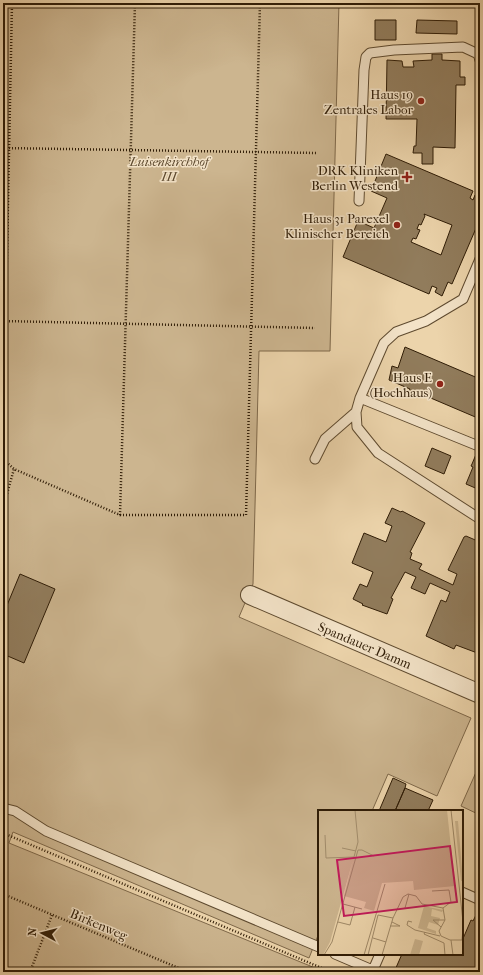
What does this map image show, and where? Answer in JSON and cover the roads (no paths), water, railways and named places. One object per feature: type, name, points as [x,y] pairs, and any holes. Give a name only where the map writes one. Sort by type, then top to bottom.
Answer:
[{"type":"street","name":"Spandauer Damm","points":[[250,595],[480,694]]},
{"type":"lane","points":[[358,201],[364,70],[366,57],[370,54],[394,50],[463,47],[478,54],[480,60]]},
{"type":"lane","points":[[480,259],[463,299],[426,321],[396,332],[384,343],[360,398],[356,412],[357,427],[378,453],[480,519]]},
{"type":"lane","points":[[360,398],[476,446]]},
{"type":"lane","points":[[315,459],[324,439],[356,412]]},
{"type":"lane","points":[[3,808],[15,811],[46,831],[318,947]]},
{"type":"lane","points":[[463,892],[480,900]]},
{"type":"lane","points":[[337,955],[375,971],[380,955]]},
{"type":"place","name":"Haus 19 Zentrales Labor","points":[[421,101]]},
{"type":"place","name":"DRK Kliniken Berlin Westend","points":[[407,177]]},
{"type":"place","name":"Haus 31 Parexel Klinischer Bereich","points":[[397,225]]},
{"type":"place","name":"Haus E (Hochhaus)","points":[[440,384]]},
{"type":"park label","name":"Luisenkirchhof III","points":[[169,168]]}]
